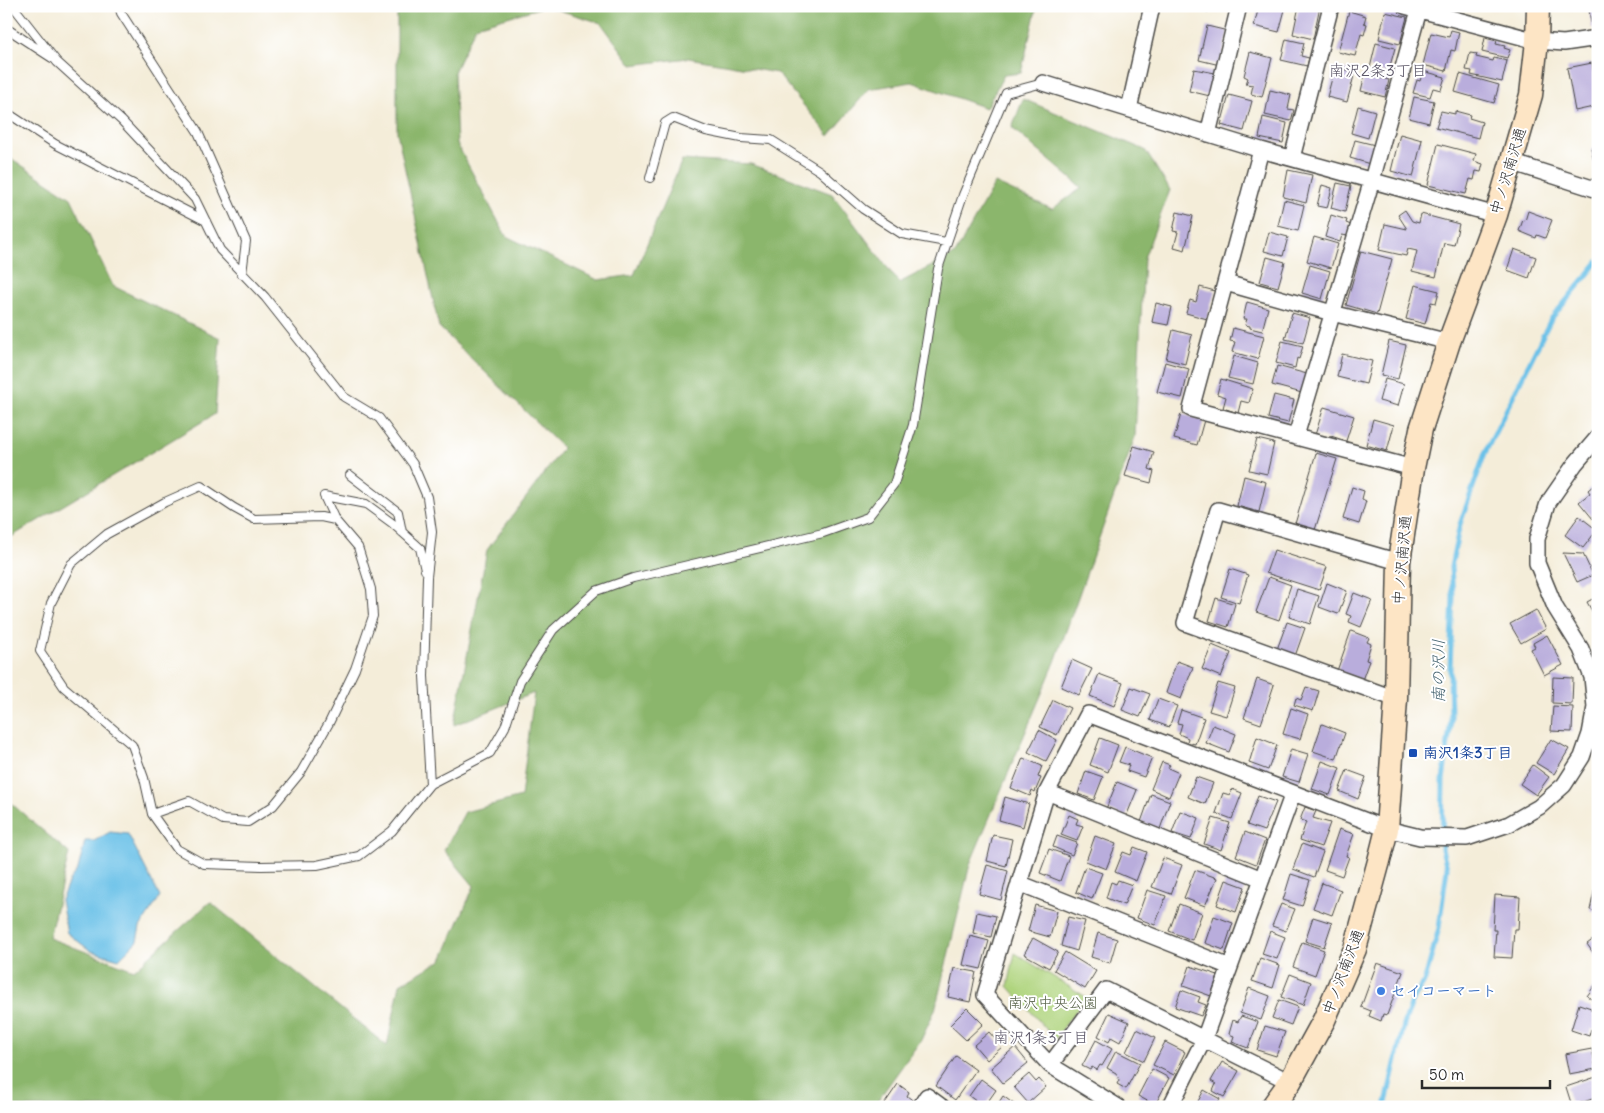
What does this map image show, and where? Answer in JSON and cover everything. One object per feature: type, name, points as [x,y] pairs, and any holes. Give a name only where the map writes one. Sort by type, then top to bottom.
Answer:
[{"type":"street","points":[[1129,109],[1152,6]]},
{"type":"street","points":[[1208,134],[1239,6]]},
{"type":"street","points":[[1292,158],[1331,6]]},
{"type":"street","name":"中ノ沢南沢通","points":[[1272,1107],[1290,1082],[1324,1020],[1355,949],[1387,829],[1396,699],[1399,562],[1413,468],[1421,430],[1449,342],[1496,215],[1531,95],[1537,41],[1538,6]]},
{"type":"street","points":[[1296,436],[1372,180],[1412,8],[1537,41],[1564,44],[1598,38]]},
{"type":"street","points":[[1043,83],[1262,150],[1496,215]]},
{"type":"street","points":[[1262,150],[1191,408],[1413,468]]},
{"type":"street","points":[[1511,162],[1598,190]]},
{"type":"street","points":[[1226,282],[1449,342]]},
{"type":"street","points":[[1118,1107],[1050,1065],[984,995],[1047,792],[1088,714],[1387,829],[1420,837],[1467,838],[1509,824],[1539,807],[1564,785],[1582,757],[1590,734],[1595,707],[1592,677],[1581,648],[1556,607],[1537,563],[1537,539],[1548,503],[1575,464],[1598,437]]},
{"type":"street","points":[[1396,699],[1184,623],[1218,510],[1399,562]]},
{"type":"street","points":[[1047,792],[1262,879]]},
{"type":"street","points":[[1170,1107],[1204,1039],[1293,794]]},
{"type":"street","points":[[1019,883],[1230,967]]},
{"type":"street","points":[[1050,1065],[1106,990],[1290,1082]]},
{"type":"street","points":[[920,1107],[927,1096],[942,1107]]},
{"type":"lane","points":[[13,6],[58,62],[122,121],[189,192],[195,199],[220,250],[265,297],[344,397],[379,418],[413,464],[427,497],[432,532],[427,577],[424,676],[430,784]]},
{"type":"lane","points":[[118,6],[198,132],[246,241],[242,274]]},
{"type":"lane","points":[[6,28],[58,62]]},
{"type":"lane","points":[[336,520],[321,517],[254,519],[200,486],[165,502],[107,534],[71,564],[51,603],[40,651],[64,687],[132,745],[144,778],[152,814],[177,849],[204,864],[317,865],[359,856],[392,831],[430,784],[490,753],[505,726],[520,681],[553,630],[596,591],[633,578],[823,533],[868,516],[894,484],[913,425],[938,269],[963,195],[1006,93],[1043,83]]},
{"type":"lane","points":[[6,112],[56,144],[206,221]]},
{"type":"lane","points":[[650,178],[665,123],[673,118],[706,131],[742,138],[770,140],[820,171],[863,210],[902,234],[946,242]]},
{"type":"lane","points":[[350,475],[398,512],[402,532]]},
{"type":"lane","points":[[152,814],[189,801],[223,820],[248,822],[273,806],[301,772],[329,723],[355,669],[373,616],[370,589],[358,547],[336,520],[324,496],[366,504],[402,532],[420,548],[427,577]]},
{"type":"green space","points":[[394,6],[546,6],[476,26],[454,72],[457,144],[506,236],[598,280],[634,275],[682,160],[751,164],[832,194],[899,283],[955,254],[995,183],[1052,209],[1082,188],[1012,128],[1023,99],[1145,150],[1170,190],[1144,258],[1135,437],[1055,662],[970,864],[935,1010],[921,1040],[873,1107],[6,1107],[6,799],[69,853],[49,938],[134,970],[210,902],[387,1046],[400,984],[442,960],[474,886],[444,850],[465,812],[521,797],[534,693],[454,725],[487,550],[563,448],[439,327],[397,132],[397,15]]},
{"type":"green space","points":[[546,6],[1037,6],[1021,73],[1004,75],[986,108],[912,82],[869,89],[829,136],[777,73],[688,58],[632,65],[601,23]]},
{"type":"green space","points":[[6,155],[71,198],[113,286],[220,338],[215,414],[6,540]]},
{"type":"green space","name":"南沢中央公園","points":[[1015,953],[1086,997],[1055,1039],[1008,986]]},
{"type":"water","points":[[110,832],[128,834],[160,897],[140,927],[137,941],[119,959],[91,951],[67,933],[61,900],[70,879],[78,869],[85,841],[94,841]]},
{"type":"building","points":[[1186,6],[1209,6],[1208,12]]},
{"type":"building","points":[[1259,6],[1286,6],[1279,32],[1254,26]]},
{"type":"building","points":[[1299,6],[1320,6],[1313,39],[1293,34]]},
{"type":"building","points":[[1598,9],[1598,27],[1592,28],[1589,10]]},
{"type":"building","points":[[1349,11],[1366,16],[1364,23],[1367,24],[1364,35],[1361,34],[1355,56],[1338,52]]},
{"type":"building","points":[[1385,12],[1407,17],[1400,44],[1379,39]]},
{"type":"building","points":[[1207,26],[1228,31],[1220,65],[1199,60]]},
{"type":"building","points":[[1451,30],[1459,32],[1455,51],[1451,50],[1446,71],[1423,65],[1431,33],[1449,37]]},
{"type":"building","points":[[1485,38],[1497,41],[1496,44],[1505,46],[1504,48],[1510,50],[1507,58],[1482,52]]},
{"type":"building","points":[[1286,39],[1304,43],[1301,56],[1309,58],[1307,66],[1281,60]]},
{"type":"building","points":[[1376,43],[1395,48],[1388,73],[1370,68]]},
{"type":"building","points":[[1250,52],[1272,58],[1262,97],[1251,94],[1253,85],[1246,84],[1248,78],[1244,76]]},
{"type":"building","points":[[1470,53],[1477,54],[1476,57],[1493,61],[1494,58],[1507,61],[1502,82],[1471,75],[1472,71],[1466,70]]},
{"type":"building","points":[[1592,63],[1598,106],[1575,111],[1567,68]]},
{"type":"building","points":[[1335,67],[1355,72],[1347,102],[1327,97]]},
{"type":"building","points":[[1194,69],[1215,73],[1210,96],[1189,91]]},
{"type":"building","points":[[1423,71],[1445,77],[1441,90],[1433,88],[1430,97],[1413,93],[1417,80],[1420,81]]},
{"type":"building","points":[[1365,74],[1389,80],[1385,97],[1361,91]]},
{"type":"building","points":[[1460,74],[1499,85],[1494,103],[1455,92]]},
{"type":"building","points":[[1270,90],[1291,95],[1288,109],[1294,110],[1291,121],[1265,115]]},
{"type":"building","points":[[1229,95],[1252,101],[1244,131],[1221,125]]},
{"type":"building","points":[[1414,97],[1434,101],[1429,123],[1409,118]]},
{"type":"building","points":[[1358,106],[1375,111],[1368,138],[1351,133]]},
{"type":"building","points":[[1441,111],[1455,114],[1455,111],[1470,115],[1469,118],[1482,122],[1478,138],[1436,127]]},
{"type":"building","points":[[1263,117],[1287,123],[1283,143],[1259,138]]},
{"type":"building","points":[[1400,134],[1422,140],[1413,177],[1391,171]]},
{"type":"building","points":[[1355,140],[1375,145],[1370,164],[1350,158]]},
{"type":"building","points":[[1438,144],[1476,154],[1474,161],[1483,164],[1481,172],[1476,171],[1474,180],[1470,179],[1466,194],[1428,185]]},
{"type":"building","points":[[1598,147],[1598,177],[1597,177],[1591,148]]},
{"type":"building","points":[[1288,170],[1312,175],[1306,203],[1283,197]]},
{"type":"building","points":[[1337,183],[1351,186],[1345,212],[1331,208]]},
{"type":"building","points":[[1322,185],[1332,188],[1327,208],[1317,206]]},
{"type":"building","points":[[1284,200],[1304,205],[1298,231],[1278,226]]},
{"type":"building","points":[[1405,210],[1412,221],[1419,223],[1421,214],[1459,224],[1454,245],[1444,243],[1436,277],[1412,271],[1417,251],[1408,249],[1406,256],[1379,250],[1385,224],[1407,229],[1398,215]]},
{"type":"building","points":[[1528,211],[1552,220],[1545,238],[1537,235],[1536,238],[1519,231]]},
{"type":"building","points":[[1177,212],[1193,216],[1185,250],[1174,247],[1178,232],[1173,231]]},
{"type":"building","points":[[1331,215],[1347,220],[1346,223],[1351,225],[1348,236],[1342,235],[1340,242],[1325,237]]},
{"type":"building","points":[[1269,232],[1288,237],[1283,256],[1264,251]]},
{"type":"building","points":[[1314,237],[1338,244],[1331,268],[1307,261]]},
{"type":"building","points":[[1514,249],[1536,257],[1529,278],[1507,270]]},
{"type":"building","points":[[1361,251],[1392,259],[1377,314],[1346,305]]},
{"type":"building","points":[[1267,257],[1285,262],[1278,287],[1260,282]]},
{"type":"building","points":[[1310,265],[1330,271],[1322,299],[1302,293]]},
{"type":"building","points":[[1415,285],[1439,291],[1436,303],[1431,302],[1425,324],[1406,319]]},
{"type":"building","points":[[1200,287],[1215,291],[1207,319],[1186,313],[1190,300],[1196,302]]},
{"type":"building","points":[[1247,302],[1268,308],[1262,331],[1245,325],[1247,319],[1243,319]]},
{"type":"building","points":[[1156,303],[1172,307],[1168,325],[1152,322]]},
{"type":"building","points":[[1292,313],[1310,318],[1303,343],[1285,339]]},
{"type":"building","points":[[1233,328],[1264,336],[1258,359],[1232,352],[1235,342],[1230,341]]},
{"type":"building","points":[[1173,330],[1192,335],[1185,364],[1166,359]]},
{"type":"building","points":[[1282,341],[1303,346],[1299,359],[1297,358],[1295,368],[1276,363]]},
{"type":"building","points":[[1389,341],[1406,345],[1398,379],[1381,375]]},
{"type":"building","points":[[1342,354],[1372,361],[1366,384],[1337,377]]},
{"type":"building","points":[[1234,356],[1258,363],[1253,384],[1228,378]]},
{"type":"building","points":[[1165,362],[1189,369],[1182,398],[1157,392]]},
{"type":"building","points":[[1277,366],[1307,374],[1302,393],[1272,385]]},
{"type":"building","points":[[1221,379],[1253,389],[1249,403],[1241,401],[1238,413],[1223,408],[1226,397],[1217,394]]},
{"type":"building","points":[[1385,379],[1404,384],[1398,406],[1379,401]]},
{"type":"building","points":[[1274,395],[1294,400],[1288,423],[1268,418]]},
{"type":"building","points":[[1324,407],[1354,416],[1346,441],[1331,436],[1330,440],[1315,435]]},
{"type":"building","points":[[1181,414],[1204,420],[1197,445],[1174,439]]},
{"type":"building","points":[[1373,419],[1394,425],[1387,451],[1366,445]]},
{"type":"building","points":[[1257,439],[1274,443],[1267,474],[1249,470]]},
{"type":"building","points":[[1134,446],[1154,452],[1149,469],[1154,471],[1151,483],[1125,476]]},
{"type":"building","points":[[1316,453],[1337,459],[1315,530],[1295,524]]},
{"type":"building","points":[[1244,476],[1266,482],[1259,512],[1237,506]]},
{"type":"building","points":[[1594,485],[1598,489],[1598,515],[1593,519],[1579,502],[1590,493],[1588,490]]},
{"type":"building","points":[[1352,487],[1364,491],[1362,499],[1366,501],[1359,524],[1343,519]]},
{"type":"building","points":[[1579,516],[1597,530],[1583,548],[1565,535]]},
{"type":"building","points":[[1274,550],[1327,567],[1319,590],[1266,573]]},
{"type":"building","points":[[1563,553],[1583,554],[1593,575],[1577,582]]},
{"type":"building","points":[[1230,569],[1248,575],[1239,603],[1221,597]]},
{"type":"building","points":[[1269,577],[1291,585],[1279,620],[1256,612]]},
{"type":"building","points":[[1327,583],[1347,591],[1338,614],[1319,607]]},
{"type":"building","points":[[1297,589],[1319,596],[1310,624],[1289,617]]},
{"type":"building","points":[[1354,593],[1372,600],[1361,627],[1349,622],[1351,616],[1346,614]]},
{"type":"building","points":[[1598,596],[1598,622],[1587,602]]},
{"type":"building","points":[[1216,598],[1235,604],[1228,627],[1209,621]]},
{"type":"building","points":[[1536,610],[1546,629],[1521,643],[1510,624]]},
{"type":"building","points":[[1287,622],[1305,628],[1294,659],[1276,652]]},
{"type":"building","points":[[1351,631],[1369,638],[1367,642],[1371,644],[1366,660],[1369,661],[1362,680],[1337,671]]},
{"type":"building","points":[[1547,635],[1563,665],[1544,675],[1531,649],[1535,647],[1533,643]]},
{"type":"building","points":[[1212,645],[1231,653],[1221,677],[1202,669]]},
{"type":"building","points":[[1072,660],[1092,669],[1079,695],[1061,687]]},
{"type":"building","points":[[1177,661],[1193,667],[1181,699],[1166,693]]},
{"type":"building","points":[[1099,674],[1123,683],[1114,706],[1090,696]]},
{"type":"building","points":[[1553,677],[1573,678],[1572,704],[1552,703]]},
{"type":"building","points":[[1257,679],[1274,685],[1261,724],[1244,718]]},
{"type":"building","points":[[1218,683],[1235,688],[1226,716],[1209,711]]},
{"type":"building","points":[[1131,687],[1150,694],[1140,717],[1122,710]]},
{"type":"building","points":[[1306,687],[1319,691],[1313,711],[1294,705],[1296,698],[1301,700]]},
{"type":"building","points":[[1158,699],[1177,706],[1169,727],[1150,720]]},
{"type":"building","points":[[1053,700],[1070,708],[1057,735],[1040,727]]},
{"type":"building","points":[[1553,706],[1573,707],[1572,732],[1551,731]]},
{"type":"building","points":[[1291,708],[1308,714],[1300,739],[1283,734]]},
{"type":"building","points":[[1181,710],[1204,718],[1195,744],[1187,742],[1188,738],[1179,734],[1182,724],[1177,723]]},
{"type":"building","points":[[1322,724],[1345,733],[1336,759],[1313,751]]},
{"type":"building","points":[[1213,725],[1236,734],[1229,752],[1206,743]]},
{"type":"building","points":[[1039,730],[1057,740],[1046,761],[1028,752]]},
{"type":"building","points":[[1257,737],[1277,745],[1268,770],[1249,763]]},
{"type":"building","points":[[1100,738],[1118,745],[1108,772],[1090,765]]},
{"type":"building","points":[[1551,739],[1569,749],[1554,774],[1536,763]]},
{"type":"building","points":[[1125,747],[1152,758],[1144,777],[1127,771],[1129,765],[1119,762]]},
{"type":"building","points":[[1291,749],[1308,754],[1299,782],[1282,777]]},
{"type":"building","points":[[1023,758],[1042,766],[1038,777],[1041,778],[1035,792],[1032,790],[1030,796],[1011,788]]},
{"type":"building","points":[[1322,761],[1340,768],[1330,795],[1312,789]]},
{"type":"building","points":[[1162,762],[1170,765],[1168,768],[1179,773],[1169,797],[1151,789]]},
{"type":"building","points":[[1533,765],[1549,777],[1536,795],[1520,784]]},
{"type":"building","points":[[1347,770],[1366,777],[1358,799],[1339,791]]},
{"type":"building","points":[[1086,771],[1103,777],[1094,800],[1078,794]]},
{"type":"building","points":[[1196,777],[1213,783],[1205,804],[1188,797]]},
{"type":"building","points":[[1117,782],[1137,790],[1126,817],[1106,809]]},
{"type":"building","points":[[1232,789],[1242,793],[1232,819],[1216,813],[1223,793],[1230,795]]},
{"type":"building","points":[[1151,794],[1170,801],[1160,829],[1141,822]]},
{"type":"building","points":[[1258,796],[1276,802],[1264,831],[1247,825]]},
{"type":"building","points":[[1005,797],[1029,804],[1023,827],[999,820]]},
{"type":"building","points":[[1305,807],[1316,811],[1313,818],[1330,823],[1321,847],[1300,840],[1306,822],[1300,820]]},
{"type":"building","points":[[1180,811],[1199,818],[1191,839],[1172,833]]},
{"type":"building","points":[[1069,815],[1078,819],[1076,824],[1083,826],[1077,841],[1061,835]]},
{"type":"building","points":[[1213,818],[1230,823],[1221,850],[1204,844]]},
{"type":"building","points":[[1339,829],[1354,834],[1346,856],[1349,857],[1342,876],[1325,870]]},
{"type":"building","points":[[1245,832],[1265,840],[1256,864],[1236,856]]},
{"type":"building","points":[[993,835],[1012,839],[1006,866],[987,861]]},
{"type":"building","points":[[1057,836],[1077,843],[1072,855],[1053,847]]},
{"type":"building","points":[[1095,836],[1116,844],[1106,869],[1086,861]]},
{"type":"building","points":[[1302,844],[1323,852],[1314,877],[1293,869]]},
{"type":"building","points":[[1134,847],[1147,852],[1136,881],[1115,872],[1123,852],[1131,855]]},
{"type":"building","points":[[1049,849],[1069,856],[1060,881],[1040,873]]},
{"type":"building","points":[[1163,858],[1182,865],[1171,894],[1152,887]]},
{"type":"building","points":[[987,865],[1008,871],[1001,900],[979,894]]},
{"type":"building","points":[[1085,867],[1102,873],[1092,899],[1076,892]]},
{"type":"building","points":[[1195,870],[1217,878],[1205,906],[1184,898]]},
{"type":"building","points":[[1291,874],[1310,880],[1302,906],[1283,900]]},
{"type":"building","points":[[1118,880],[1132,885],[1124,905],[1106,898],[1111,882],[1116,884]]},
{"type":"building","points":[[1226,880],[1245,887],[1236,912],[1217,905]]},
{"type":"building","points":[[1322,883],[1341,890],[1332,915],[1313,908]]},
{"type":"building","points":[[1596,883],[1598,884],[1598,912],[1590,910]]},
{"type":"building","points":[[1147,890],[1166,896],[1155,925],[1137,918]]},
{"type":"building","points":[[1495,895],[1520,897],[1518,929],[1514,929],[1512,958],[1494,957],[1496,930],[1493,930]]},
{"type":"building","points":[[1179,904],[1202,913],[1192,940],[1169,931]]},
{"type":"building","points":[[1281,904],[1295,909],[1286,931],[1272,926]]},
{"type":"building","points":[[1035,905],[1057,911],[1050,937],[1028,931]]},
{"type":"building","points":[[977,912],[996,916],[991,937],[973,933]]},
{"type":"building","points":[[1214,916],[1233,923],[1224,950],[1205,943]]},
{"type":"building","points":[[1068,917],[1085,921],[1077,951],[1061,946]]},
{"type":"building","points":[[1313,917],[1332,923],[1324,947],[1305,941]]},
{"type":"building","points":[[1270,931],[1285,937],[1277,959],[1262,954]]},
{"type":"building","points":[[1098,933],[1117,939],[1110,963],[1091,957]]},
{"type":"building","points":[[970,936],[989,941],[981,969],[963,965]]},
{"type":"building","points":[[1598,936],[1598,960],[1587,944]]},
{"type":"building","points":[[1033,938],[1058,952],[1049,968],[1024,954]]},
{"type":"building","points":[[1302,942],[1324,950],[1315,975],[1293,967]]},
{"type":"building","points":[[1065,952],[1096,971],[1085,989],[1054,970]]},
{"type":"building","points":[[1260,958],[1280,965],[1273,988],[1252,981]]},
{"type":"building","points":[[1377,963],[1403,972],[1387,1015],[1383,1014],[1381,1021],[1369,1016],[1371,1011],[1361,1007]]},
{"type":"building","points":[[1190,966],[1218,975],[1211,996],[1183,986]]},
{"type":"building","points":[[954,968],[976,972],[970,1002],[948,997]]},
{"type":"building","points":[[1290,974],[1311,982],[1303,1005],[1281,997]]},
{"type":"building","points":[[1598,981],[1598,1004],[1587,996]]},
{"type":"building","points":[[1249,988],[1270,996],[1261,1020],[1240,1013]]},
{"type":"building","points":[[1181,990],[1200,997],[1198,1002],[1206,1005],[1201,1016],[1175,1007]]},
{"type":"building","points":[[1279,1000],[1298,1007],[1291,1025],[1272,1018]]},
{"type":"building","points":[[1579,1004],[1598,1012],[1598,1031],[1591,1029],[1589,1036],[1571,1030]]},
{"type":"building","points":[[967,1008],[983,1024],[966,1040],[950,1025]]},
{"type":"building","points":[[1109,1013],[1129,1022],[1120,1042],[1111,1037],[1109,1042],[1098,1036]]},
{"type":"building","points":[[1241,1016],[1258,1022],[1248,1048],[1232,1042],[1234,1036],[1229,1034],[1233,1020],[1238,1022]]},
{"type":"building","points":[[1265,1026],[1285,1032],[1276,1056],[1257,1050]]},
{"type":"building","points":[[1137,1029],[1155,1038],[1144,1061],[1126,1052]]},
{"type":"building","points":[[989,1032],[1002,1047],[987,1060],[974,1045]]},
{"type":"building","points":[[1096,1040],[1112,1049],[1102,1066],[1100,1065],[1097,1070],[1092,1067],[1090,1070],[1082,1066]]},
{"type":"building","points":[[1165,1042],[1185,1052],[1174,1075],[1153,1065]]},
{"type":"building","points":[[1015,1047],[1028,1063],[1003,1083],[991,1068]]},
{"type":"building","points":[[1592,1049],[1596,1069],[1569,1074],[1565,1054]]},
{"type":"building","points":[[1116,1051],[1140,1063],[1126,1089],[1117,1084],[1119,1080],[1116,1073],[1107,1068]]},
{"type":"building","points":[[956,1056],[976,1070],[955,1100],[936,1086]]},
{"type":"building","points":[[1222,1062],[1239,1071],[1224,1097],[1213,1091],[1216,1084],[1211,1081]]},
{"type":"building","points":[[1152,1069],[1169,1078],[1155,1105],[1138,1096]]},
{"type":"building","points":[[1029,1074],[1036,1082],[1039,1079],[1046,1087],[1028,1103],[1014,1087]]},
{"type":"building","points":[[1596,1077],[1598,1097],[1572,1106],[1566,1087]]},
{"type":"building","points":[[981,1079],[996,1090],[984,1107],[969,1096]]},
{"type":"building","points":[[898,1084],[909,1092],[907,1096],[915,1102],[912,1107],[883,1106]]},
{"type":"building","points":[[1204,1090],[1220,1099],[1216,1107],[1195,1107]]},
{"type":"building","points":[[1003,1096],[1018,1107],[996,1107]]},
{"type":"waterway","name":"南の沢川","points":[[1385,1107],[1404,1025],[1412,1002],[1425,980],[1439,928],[1447,868],[1442,849],[1443,780],[1451,720],[1450,668],[1453,596],[1451,567],[1460,524],[1485,453],[1551,319],[1598,262]]},
{"type":"place","name":"南沢1条3丁目","points":[[1413,753]]},
{"type":"place","name":"セイコーマート","points":[[1381,991]]},
{"type":"district","name":"南沢2条3丁目","points":[[1378,70]]},
{"type":"district","name":"南沢1条3丁目","points":[[1041,1037]]}]
